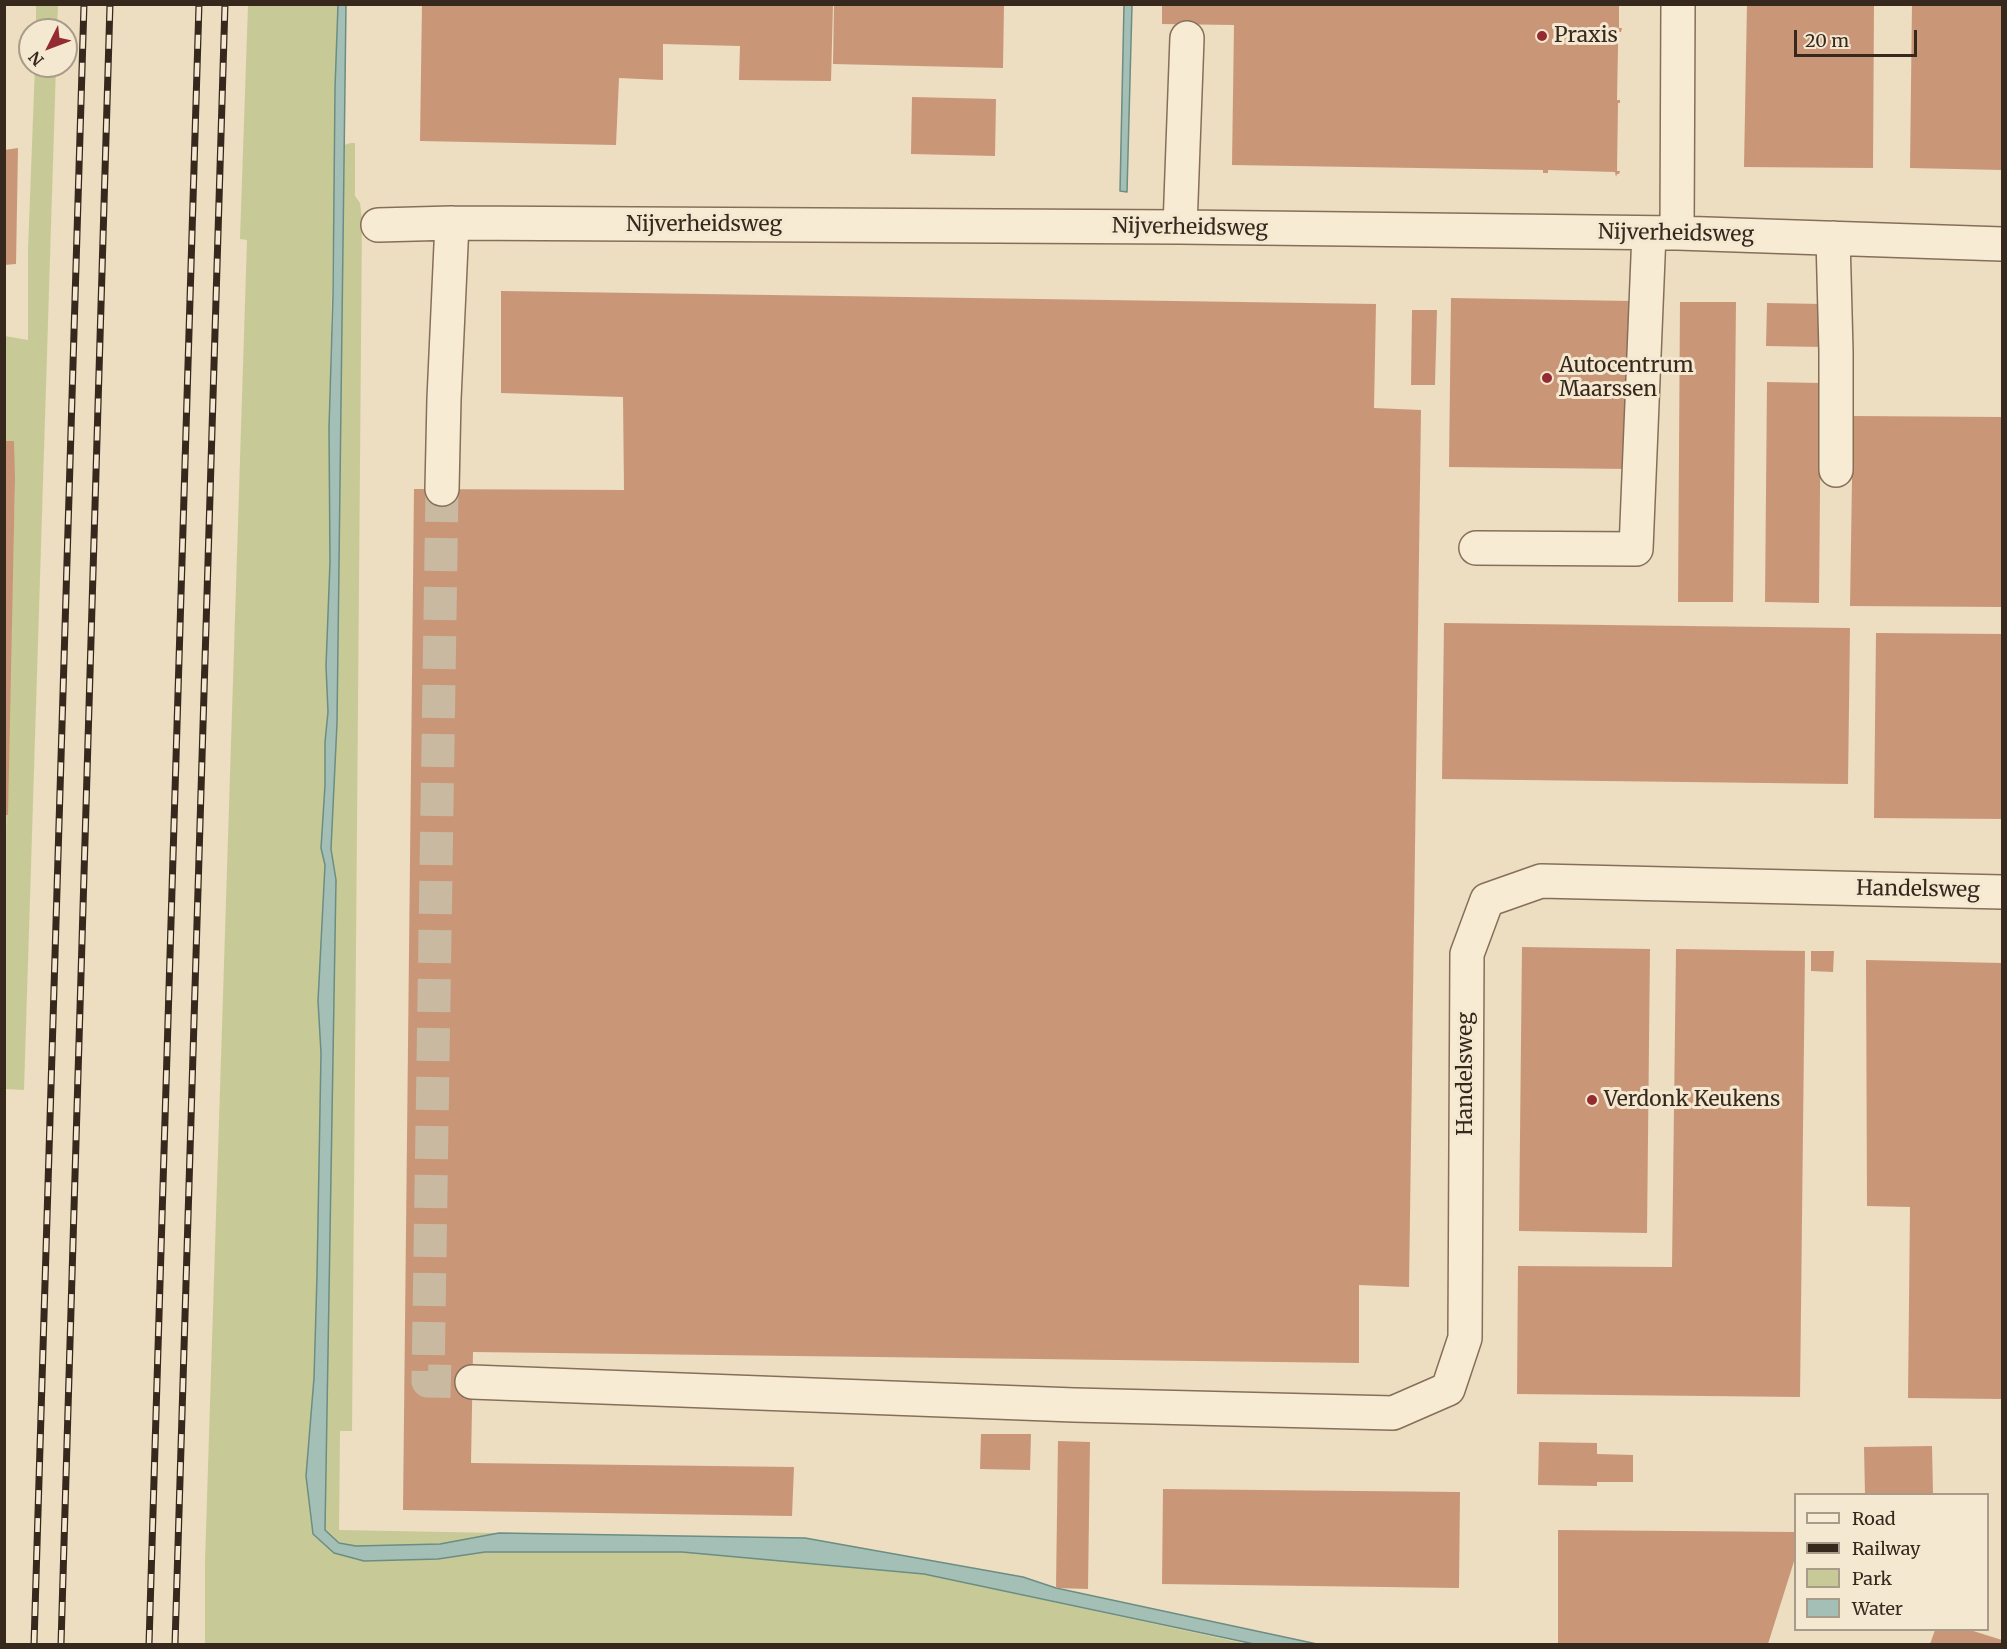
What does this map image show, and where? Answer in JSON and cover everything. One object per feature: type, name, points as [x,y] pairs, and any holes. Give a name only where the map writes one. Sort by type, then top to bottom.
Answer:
[{"type":"street","points":[[1476,548],[1636,549],[1663,233],[1678,4]]},
{"type":"street","points":[[1180,227],[1187,38]]},
{"type":"street","points":[[442,489],[452,223]]},
{"type":"street","name":"Nijverheidsweg","points":[[378,225],[452,223],[1180,227],[1663,233],[2002,244]]},
{"type":"street","points":[[1833,238],[1836,470]]},
{"type":"street","name":"Handelsweg","points":[[472,1382],[1074,1405],[1393,1413],[1448,1389],[1465,1338],[1467,954],[1486,900],[1541,882],[2002,892]]},
{"type":"green space","points":[[36,5],[58,5],[57,18],[36,18]]},
{"type":"green space","points":[[248,5],[338,5],[329,428],[330,562],[326,666],[328,712],[321,848],[325,865],[318,1001],[321,1053],[317,1276],[314,1378],[306,1476],[313,1534],[364,1561],[438,1559],[485,1552],[682,1552],[924,1574],[1247,1644],[205,1644],[205,1561],[247,240],[240,239]]},
{"type":"green space","points":[[35,78],[56,78],[24,1090],[5,1089],[4,909],[15,480],[5,480],[5,336],[28,340],[28,250]]},
{"type":"green space","points":[[355,143],[355,196],[360,203],[362,219],[352,1431],[340,1431],[339,1530],[499,1533],[440,1544],[356,1546],[339,1543],[324,1530],[336,880],[331,849],[337,723],[344,145]]},
{"type":"water","points":[[346,4],[337,723],[331,849],[336,880],[325,1530],[339,1543],[356,1546],[440,1544],[499,1533],[805,1538],[1023,1577],[1056,1588],[1317,1644],[1254,1644],[924,1574],[682,1552],[485,1552],[438,1559],[364,1561],[334,1553],[313,1534],[306,1476],[314,1378],[317,1276],[321,1053],[318,1001],[325,865],[321,848],[328,712],[326,666],[330,562],[329,428],[335,88],[338,5]]},
{"type":"water","points":[[1124,5],[1132,5],[1127,192],[1120,191]]},
{"type":"building","points":[[422,4],[833,4],[831,81],[739,80],[740,46],[663,44],[663,80],[619,78],[616,145],[420,141]]},
{"type":"building","points":[[834,4],[1004,4],[1003,68],[833,64]]},
{"type":"building","points":[[1162,4],[1619,4],[1619,28],[1622,28],[1621,32],[1618,32],[1617,100],[1620,100],[1620,103],[1618,103],[1617,171],[1620,171],[1619,174],[1616,177],[1615,172],[1548,170],[1548,173],[1543,173],[1543,170],[1232,165],[1234,25],[1162,24]]},
{"type":"building","points":[[1747,4],[1874,4],[1873,168],[1744,167]]},
{"type":"building","points":[[1912,4],[2002,4],[2002,170],[1910,168]]},
{"type":"building","points":[[912,97],[996,99],[995,156],[911,154]]},
{"type":"building","points":[[18,148],[16,264],[4,265],[4,150]]},
{"type":"building","points":[[501,291],[1376,304],[1374,408],[1421,410],[1409,1287],[1359,1285],[1359,1363],[473,1352],[471,1463],[794,1467],[792,1516],[403,1510],[414,489],[624,490],[623,397],[501,393]]},
{"type":"building","points":[[1451,298],[1632,301],[1629,469],[1449,467]]},
{"type":"building","points":[[1680,302],[1736,302],[1733,602],[1678,602]]},
{"type":"building","points":[[1767,303],[1822,304],[1822,347],[1766,346]]},
{"type":"building","points":[[1412,310],[1437,310],[1435,385],[1411,385]]},
{"type":"building","points":[[1767,382],[1821,383],[1819,603],[1765,602]]},
{"type":"building","points":[[1853,416],[2002,417],[2002,607],[1850,606]]},
{"type":"building","points":[[4,441],[14,441],[15,480],[8,815],[4,815]]},
{"type":"building","points":[[1444,623],[1850,628],[1848,784],[1442,779]]},
{"type":"building","points":[[1876,633],[2002,634],[2002,819],[1874,818]]},
{"type":"building","points":[[1522,947],[1650,949],[1647,1233],[1519,1231]]},
{"type":"building","points":[[1676,949],[1805,951],[1800,1397],[1517,1394],[1518,1266],[1672,1267]]},
{"type":"building","points":[[1811,951],[1834,951],[1833,972],[1811,971]]},
{"type":"building","points":[[1866,960],[2002,963],[2002,1399],[1908,1398],[1910,1207],[1867,1206]]},
{"type":"building","points":[[981,1434],[1031,1434],[1030,1470],[980,1469]]},
{"type":"building","points":[[1058,1441],[1090,1442],[1088,1589],[1056,1588]]},
{"type":"building","points":[[1539,1442],[1597,1443],[1597,1454],[1633,1455],[1633,1482],[1597,1482],[1597,1486],[1538,1485]]},
{"type":"building","points":[[1932,1446],[1933,1493],[1865,1493],[1864,1447]]},
{"type":"building","points":[[1163,1489],[1460,1492],[1459,1588],[1162,1584]]},
{"type":"building","points":[[1558,1530],[1794,1532],[1794,1561],[1768,1644],[1558,1644]]},
{"type":"building","points":[[1935,1631],[1973,1631],[2002,1640],[2002,1644],[1930,1644]]},
{"type":"tunnel","points":[[442,489],[428,1381],[472,1382]]},
{"type":"railway","points":[[34,1644],[84,4]]},
{"type":"railway","points":[[61,1644],[110,4]]},
{"type":"railway","points":[[149,1644],[199,4]]},
{"type":"railway","points":[[175,1644],[225,4]]},
{"type":"place","name":"Praxis","points":[[1542,36]]},
{"type":"place","name":"Autocentrum Maarssen","points":[[1547,378]]},
{"type":"place","name":"Verdonk Keukens","points":[[1592,1100]]}]
